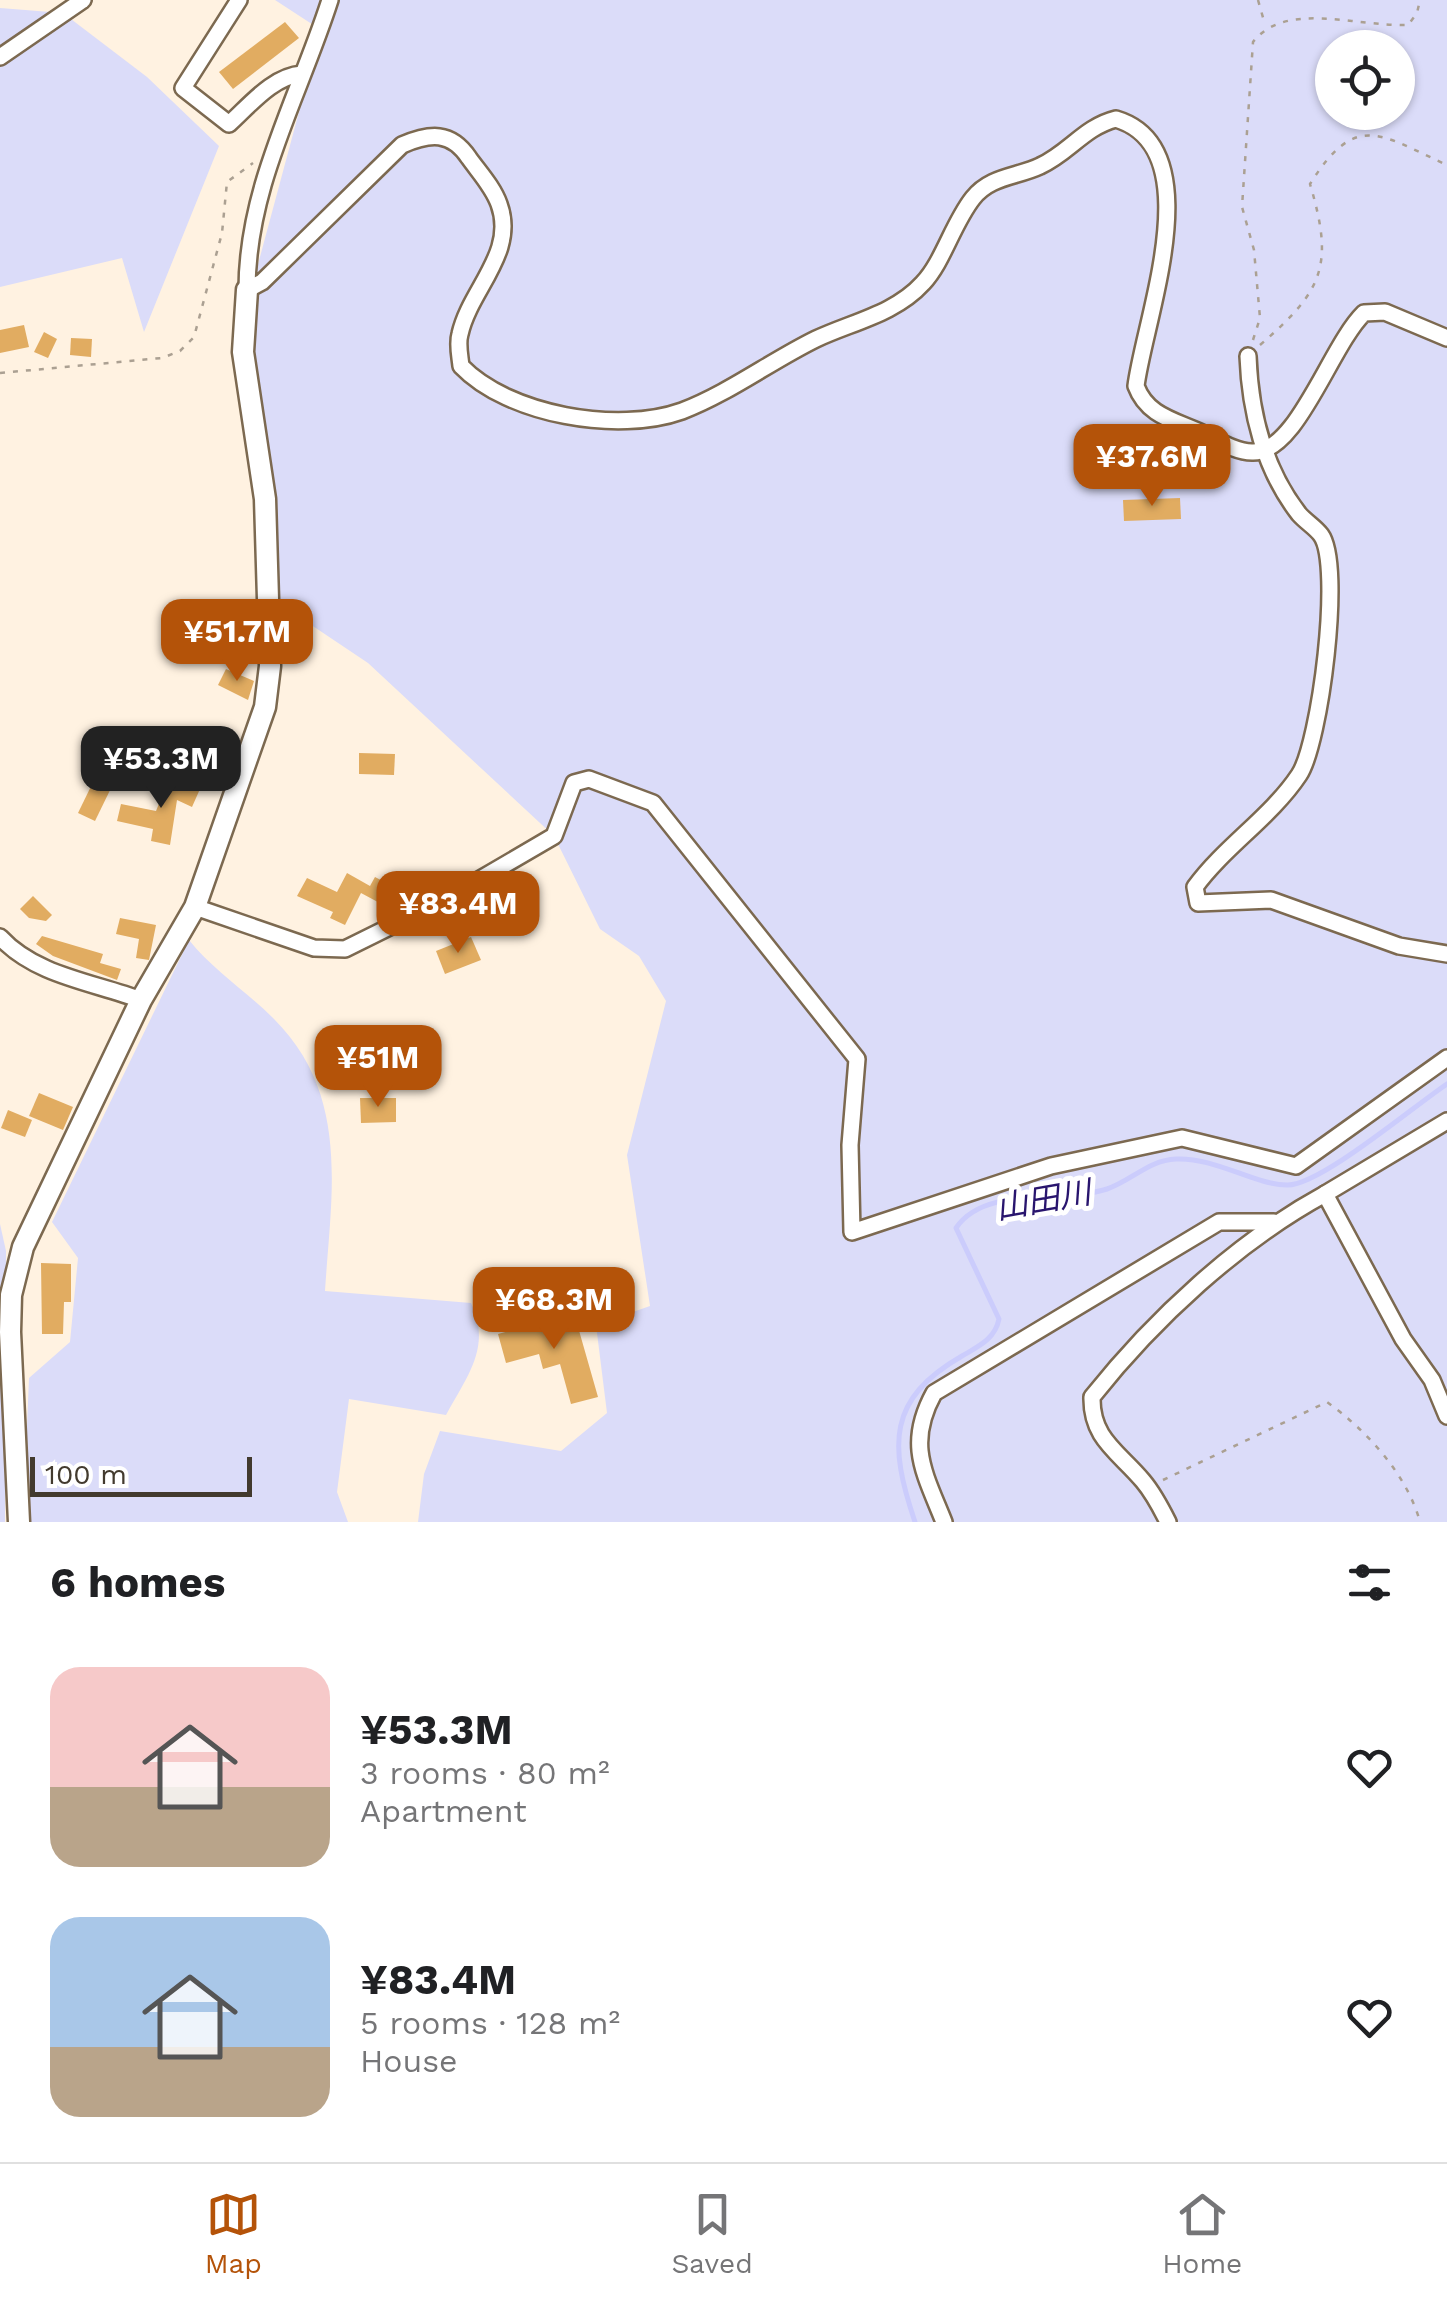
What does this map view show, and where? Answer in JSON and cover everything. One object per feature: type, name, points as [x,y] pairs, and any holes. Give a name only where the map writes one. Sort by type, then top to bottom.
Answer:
[{"type":"street","points":[[0,57],[84,0]]},
{"type":"street","points":[[240,0],[183,88],[230,124],[268,88],[290,75],[302,74]]},
{"type":"street","points":[[318,0],[321,29]]},
{"type":"street","points":[[19,1522],[11,1295],[23,1247],[141,1000],[195,906],[266,707],[270,666],[264,499],[244,352],[247,251],[274,147],[330,0]]},
{"type":"street","points":[[247,290],[262,282],[402,145],[425,135],[441,135],[460,144],[498,200],[504,223],[499,251],[459,335],[461,366],[508,401],[579,417],[652,420],[684,410],[819,338],[886,310],[924,282],[952,225],[976,193],[997,179],[1043,166],[1095,124],[1116,119],[1146,136],[1160,160],[1166,192],[1162,271],[1136,386],[1142,403],[1248,453],[1266,451],[1285,438],[1299,419],[1344,332],[1364,313],[1385,312],[1447,338]]},
{"type":"street","points":[[1248,356],[1253,413],[1266,451],[1300,514],[1324,538],[1332,598],[1326,658],[1303,770],[1287,792],[1211,866],[1196,887],[1198,903],[1272,900],[1398,946],[1447,954]]},
{"type":"street","points":[[195,906],[314,948],[345,949],[448,898],[554,836],[574,783],[589,779],[653,803],[857,1058],[850,1145],[852,1232],[1051,1166],[1182,1138],[1296,1166],[1447,1058]]},
{"type":"street","points":[[0,937],[14,953],[36,965],[141,1000]]},
{"type":"street","points":[[1168,1522],[1148,1486],[1100,1438],[1092,1419],[1092,1397],[1155,1327],[1274,1222],[1447,1121]]},
{"type":"street","points":[[1324,1194],[1403,1338],[1432,1380],[1447,1416]]},
{"type":"street","points":[[944,1522],[919,1461],[920,1419],[934,1393],[1219,1222],[1274,1222]]},
{"type":"path","points":[[1258,0],[1264,22]]},
{"type":"path","points":[[1248,356],[1260,318],[1254,250],[1242,207],[1253,42],[1264,22],[1288,13],[1316,11],[1384,26],[1408,25],[1418,13],[1420,0]]},
{"type":"path","points":[[1248,356],[1297,313],[1322,270],[1324,230],[1310,184],[1344,139],[1354,134],[1388,139],[1447,165]]},
{"type":"path","points":[[0,373],[162,358],[180,350],[194,337],[222,233],[227,182],[274,147]]},
{"type":"path","points":[[1148,1486],[1326,1402],[1366,1432],[1404,1488],[1420,1522]]},
{"type":"shaded area","points":[[275,0],[1447,0],[1447,1522],[418,1522],[424,1474],[440,1431],[561,1451],[607,1413],[596,1325],[650,1306],[627,1155],[666,1001],[639,956],[600,929],[554,836],[368,663],[268,596],[246,309],[321,30]]},
{"type":"shaded area","points":[[0,8],[63,13],[147,77],[219,146],[144,332],[122,258],[0,287]]},
{"type":"shaded area","points":[[189,940],[274,1019],[299,1049],[315,1080],[326,1113],[331,1148],[325,1291],[471,1303],[477,1319],[478,1347],[469,1374],[446,1415],[349,1399],[337,1492],[348,1522],[23,1522],[29,1378],[70,1342],[78,1258],[52,1222]]},
{"type":"shaded area","points":[[0,1224],[6,1251],[5,1522],[0,1522]]},
{"type":"building","points":[[285,22],[299,38],[233,89],[219,72]]},
{"type":"building","points":[[24,325],[29,347],[0,353],[0,330]]},
{"type":"building","points":[[44,332],[57,339],[48,358],[34,352]]},
{"type":"building","points":[[71,338],[92,339],[91,357],[70,355]]},
{"type":"building","points":[[1180,498],[1181,519],[1124,521],[1123,500]]},
{"type":"building","points":[[226,669],[254,681],[248,700],[218,685]]},
{"type":"building","points":[[193,728],[224,741],[216,759],[186,744]]},
{"type":"building","points":[[163,736],[180,744],[161,783],[144,775]]},
{"type":"building","points":[[359,753],[395,754],[394,775],[359,774]]},
{"type":"building","points":[[97,774],[114,782],[95,821],[78,813]]},
{"type":"building","points":[[170,776],[200,789],[192,807],[177,800],[170,845],[151,841],[153,829],[117,821],[121,804],[156,811]]},
{"type":"building","points":[[347,873],[370,886],[375,877],[398,889],[389,908],[361,893],[345,925],[330,918],[333,912],[297,896],[307,878],[337,892]]},
{"type":"building","points":[[33,896],[52,915],[46,921],[29,918],[20,909]]},
{"type":"building","points":[[120,918],[156,925],[149,960],[136,958],[139,939],[116,934]]},
{"type":"building","points":[[42,936],[103,954],[100,963],[121,969],[117,980],[53,956],[36,944]]},
{"type":"building","points":[[471,937],[481,960],[445,974],[436,951]]},
{"type":"building","points":[[39,1093],[73,1107],[63,1130],[29,1116]]},
{"type":"building","points":[[360,1098],[396,1098],[396,1122],[361,1123]]},
{"type":"building","points":[[8,1110],[32,1120],[25,1137],[1,1128]]},
{"type":"building","points":[[41,1263],[71,1264],[71,1302],[64,1302],[63,1334],[42,1334]]},
{"type":"building","points":[[574,1313],[598,1397],[571,1404],[560,1364],[543,1369],[539,1354],[506,1363],[498,1334]]},
{"type":"waterway","name":"山田川","points":[[915,1522],[906,1495],[899,1447],[907,1407],[937,1372],[990,1337],[999,1319],[956,1228],[969,1215],[1005,1200],[1107,1189],[1157,1163],[1176,1159],[1205,1162],[1275,1184],[1302,1182],[1344,1159],[1447,1084]]}]
